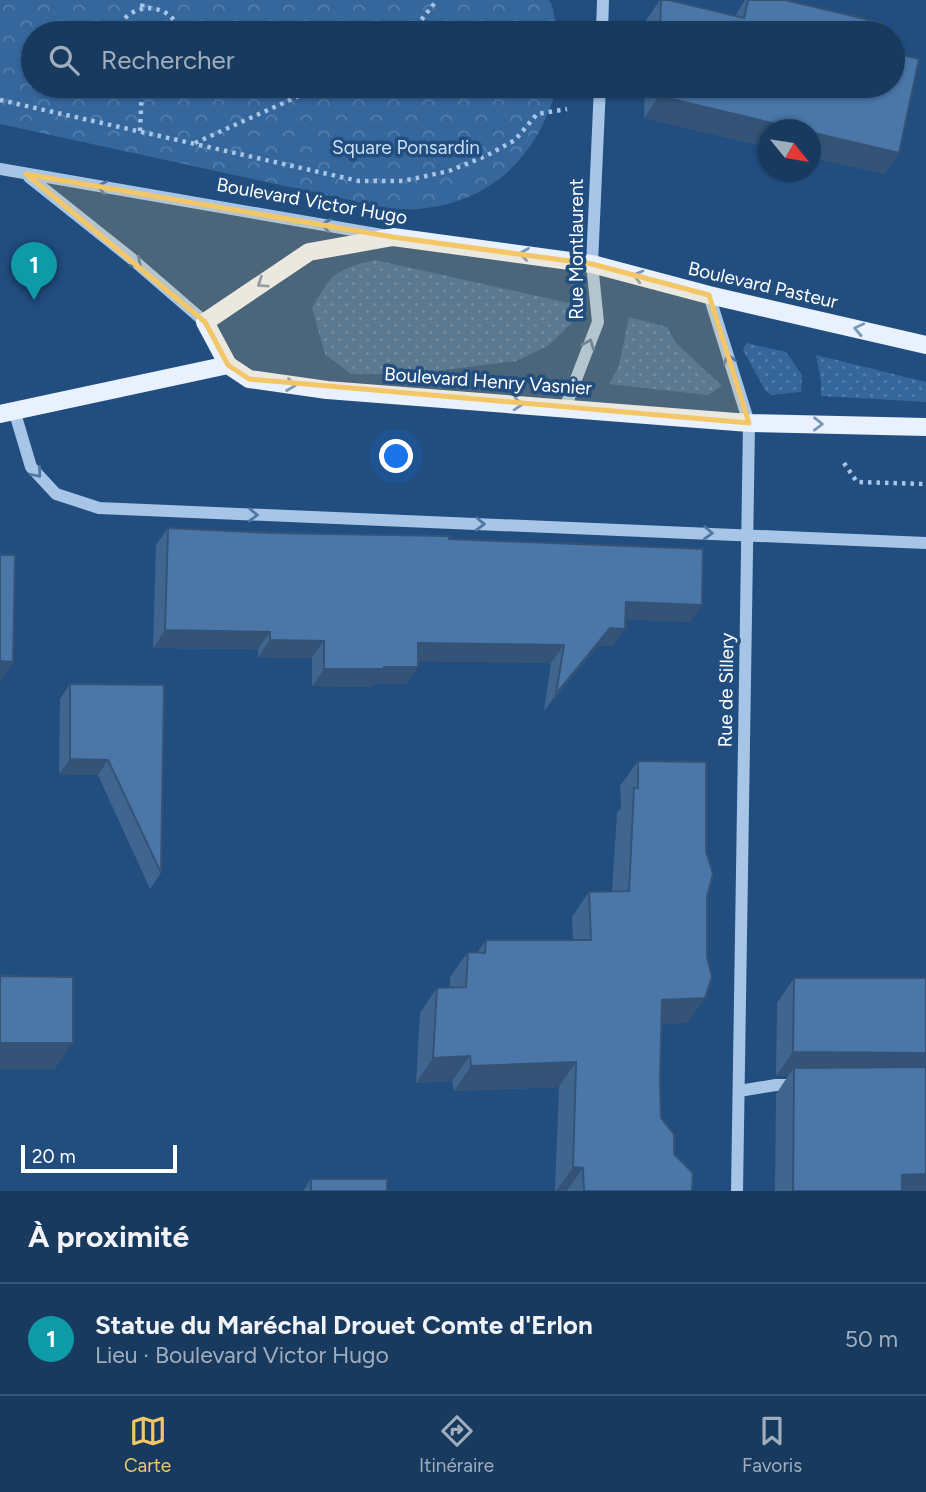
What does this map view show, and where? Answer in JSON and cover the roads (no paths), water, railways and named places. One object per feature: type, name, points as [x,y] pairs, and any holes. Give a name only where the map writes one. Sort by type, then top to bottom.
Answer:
[{"type":"main road","name":"Boulevard Victor Hugo","points":[[393,237],[592,264]]},
{"type":"main road","points":[[7,412],[228,365],[205,322],[309,251],[393,237]]},
{"type":"main road","name":"Boulevard Pasteur","points":[[592,264],[709,295],[926,345]]},
{"type":"main road","name":"Boulevard Henry Vasnier","points":[[228,365],[249,379],[327,390],[750,423]]},
{"type":"main road","points":[[750,423],[926,427]]},
{"type":"street","points":[[603,21],[604,0]]},
{"type":"street","name":"Rue Montlaurent","points":[[565,408],[598,322],[592,264],[599,98]]},
{"type":"street","name":"Boulevard Victor Hugo","points":[[0,169],[393,237]]},
{"type":"street","name":"Boulevard Victor Hugo","points":[[26,174],[205,322]]},
{"type":"street","name":"Rue de Sillery","points":[[709,295],[750,423],[737,1191]]},
{"type":"street","points":[[7,412],[31,467],[56,494],[99,508],[926,542]]},
{"type":"street","points":[[739,1091],[776,1085],[817,1086]]},
{"type":"place","name":"Statue du Maréchal Drouet Comte d'Erlon","points":[[34,300]]},
{"type":"park label","name":"Square Ponsardin","points":[[406,147]]}]
